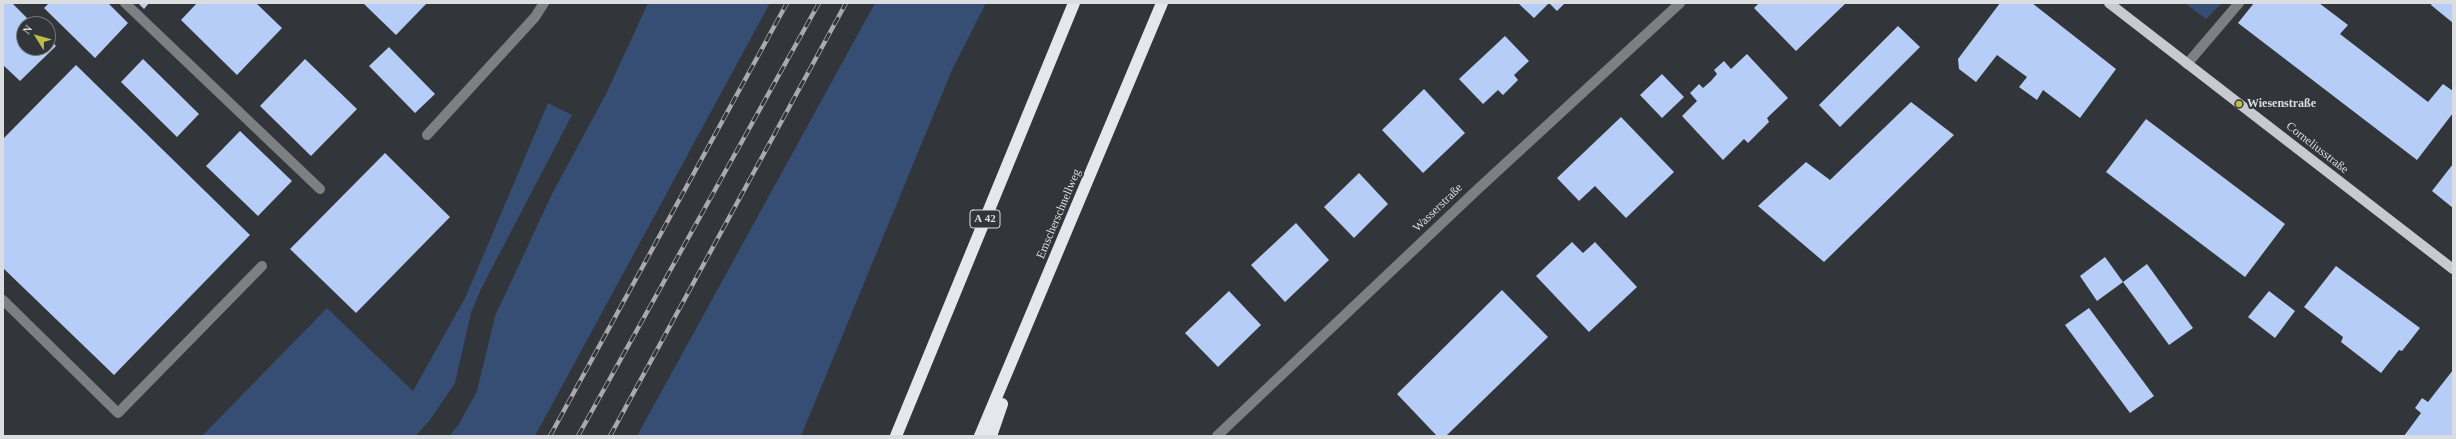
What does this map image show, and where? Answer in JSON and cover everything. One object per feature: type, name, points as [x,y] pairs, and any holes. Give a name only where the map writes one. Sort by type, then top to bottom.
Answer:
[{"type":"highway","name":"A 42","points":[[896,436],[1074,3]]},
{"type":"highway","name":"Emscherschnellweg","points":[[980,436],[1033,314],[1162,3]]},
{"type":"highway","points":[[991,436],[1033,314]]},
{"type":"main road","name":"Corneliusstraße","points":[[2108,3],[2453,269]]},
{"type":"street","points":[[125,3],[320,189]]},
{"type":"street","points":[[427,135],[535,17],[544,3]]},
{"type":"street","name":"Wasserstraße","points":[[1217,436],[1479,188],[1680,3]]},
{"type":"street","points":[[2187,64],[2239,3]]},
{"type":"street","points":[[3,300],[118,414],[262,266]]},
{"type":"shaded area","points":[[648,3],[770,3],[535,436],[449,436],[459,424],[477,391],[495,316],[552,194],[606,94]]},
{"type":"shaded area","points":[[875,3],[986,3],[952,70],[801,436],[637,436]]},
{"type":"shaded area","points":[[2185,3],[2222,3],[2206,19]]},
{"type":"shaded area","points":[[548,103],[572,115],[481,289],[471,313],[455,383],[430,420],[416,436],[202,436],[327,308],[413,391],[466,296]]},
{"type":"building","points":[[3,3],[12,3],[25,16],[16,16],[16,56],[46,56],[20,81],[3,65]]},
{"type":"building","points":[[49,3],[108,3],[128,23],[95,58],[56,20],[56,16],[52,16],[44,8]]},
{"type":"building","points":[[138,3],[149,3],[144,9]]},
{"type":"building","points":[[197,3],[256,3],[282,28],[237,75],[181,20]]},
{"type":"building","points":[[363,3],[427,3],[396,35]]},
{"type":"building","points":[[1518,3],[1549,3],[1534,18]]},
{"type":"building","points":[[1549,3],[1565,3],[1557,11]]},
{"type":"building","points":[[1759,3],[1846,3],[1796,51],[1754,8]]},
{"type":"building","points":[[2000,3],[2032,3],[2116,69],[2080,118],[2043,90],[2037,100],[2019,87],[2027,77],[1997,55],[1976,82],[1959,69],[1958,59]]},
{"type":"building","points":[[2254,3],[2319,3],[2348,25],[2340,34],[2428,102],[2443,84],[2453,91],[2453,113],[2417,160],[2238,23]]},
{"type":"building","points":[[2432,3],[2453,3],[2453,23],[2431,5]]},
{"type":"building","points":[[1898,26],[1920,47],[1840,127],[1819,105]]},
{"type":"building","points":[[1505,36],[1529,61],[1514,75],[1518,80],[1503,95],[1498,90],[1483,104],[1459,79]]},
{"type":"building","points":[[389,47],[435,94],[415,113],[369,66]]},
{"type":"building","points":[[1747,54],[1788,98],[1767,118],[1769,122],[1748,143],[1744,139],[1723,160],[1682,116],[1697,101],[1690,93],[1699,84],[1703,88],[1711,81],[1717,74],[1714,70],[1724,61],[1731,69]]},
{"type":"building","points":[[143,59],[199,114],[177,137],[121,82]]},
{"type":"building","points":[[305,59],[357,109],[311,156],[260,106]]},
{"type":"building","points":[[76,65],[250,235],[114,375],[3,268],[3,139]]},
{"type":"building","points":[[1662,74],[1684,97],[1662,118],[1640,95]]},
{"type":"building","points":[[1424,89],[1465,133],[1423,173],[1382,130]]},
{"type":"building","points":[[1911,102],[1954,135],[1824,262],[1758,206],[1806,162],[1830,180]]},
{"type":"building","points":[[1621,117],[1674,172],[1626,218],[1595,186],[1579,201],[1557,178]]},
{"type":"building","points":[[2146,119],[2285,224],[2245,277],[2106,172]]},
{"type":"building","points":[[240,131],[292,181],[258,216],[206,166]]},
{"type":"building","points":[[385,153],[450,217],[356,313],[290,249]]},
{"type":"building","points":[[2453,164],[2453,208],[2432,191]]},
{"type":"building","points":[[1359,173],[1388,204],[1354,238],[1324,207]]},
{"type":"building","points":[[1296,223],[1329,260],[1285,302],[1251,265]]},
{"type":"building","points":[[1572,242],[1583,253],[1595,242],[1637,287],[1589,332],[1536,276]]},
{"type":"building","points":[[2105,257],[2123,282],[2097,301],[2080,276]]},
{"type":"building","points":[[2147,264],[2193,328],[2169,345],[2123,282]]},
{"type":"building","points":[[2336,266],[2420,328],[2402,351],[2399,350],[2381,373],[2341,342],[2343,337],[2304,307]]},
{"type":"building","points":[[1502,290],[1548,337],[1446,436],[1437,436],[1397,394]]},
{"type":"building","points":[[1229,291],[1261,325],[1218,367],[1185,333]]},
{"type":"building","points":[[2269,291],[2295,311],[2275,338],[2248,317]]},
{"type":"building","points":[[2089,308],[2154,396],[2130,413],[2065,325]]},
{"type":"building","points":[[2453,370],[2453,436],[2404,436],[2421,413],[2415,408],[2422,398],[2428,402]]},
{"type":"railway","points":[[550,436],[787,3]]},
{"type":"railway","points":[[578,436],[819,3]]},
{"type":"railway","points":[[610,436],[846,3]]},
{"type":"place","name":"Wiesenstraße","points":[[2239,104]]}]
